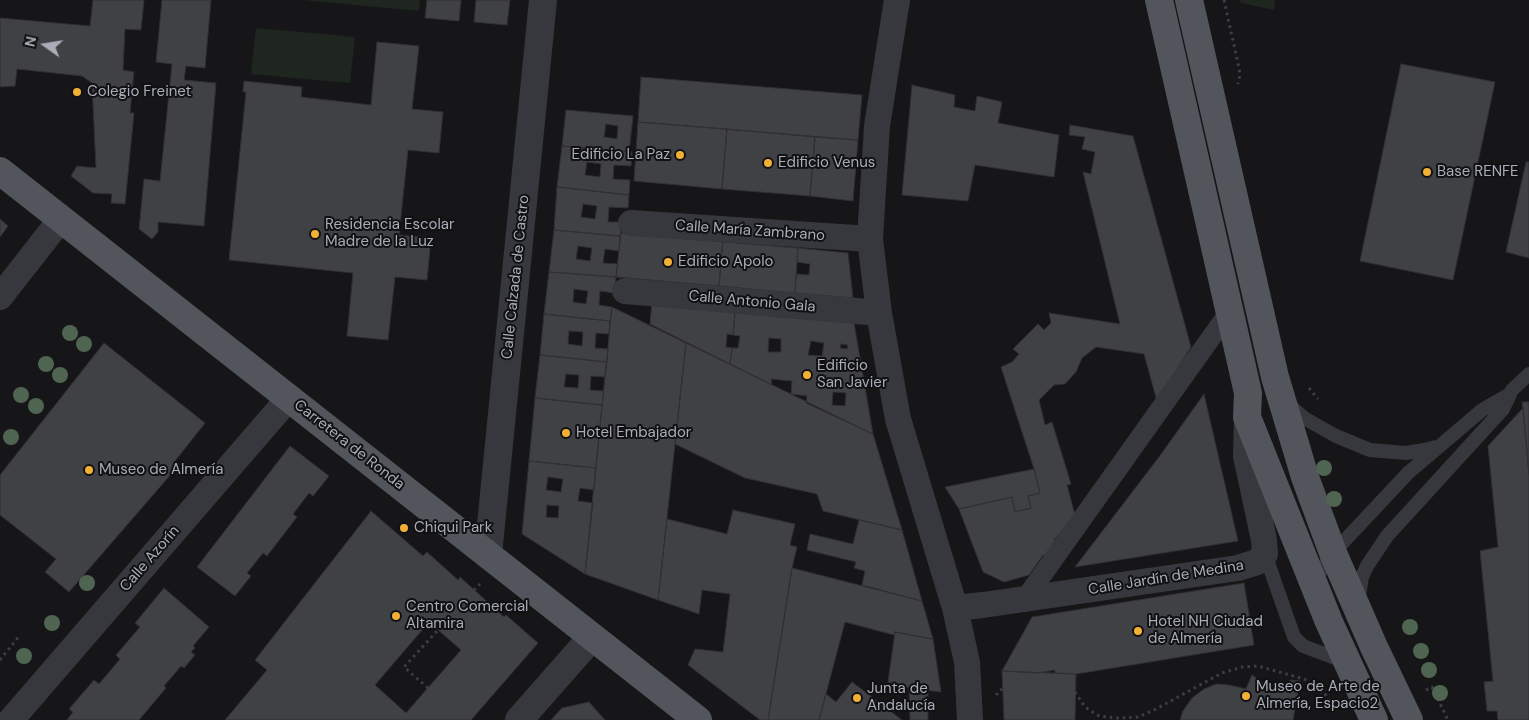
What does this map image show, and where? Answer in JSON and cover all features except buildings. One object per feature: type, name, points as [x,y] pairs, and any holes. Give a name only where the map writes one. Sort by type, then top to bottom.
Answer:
[{"type":"main road","points":[[1159,0],[1248,393],[1247,417],[1313,582],[1374,720]]},
{"type":"main road","points":[[1188,0],[1281,397],[1305,478],[1333,554],[1409,720]]},
{"type":"main road","name":"Carretera de Ronda","points":[[0,171],[698,720]]},
{"type":"street","name":"Calle Calzada de Castro","points":[[488,555],[543,0]]},
{"type":"street","points":[[897,0],[877,126],[870,238],[879,313],[898,419],[955,608],[967,662],[970,720]]},
{"type":"street","points":[[0,297],[61,219]]},
{"type":"street","name":"Calle María Zambrano","points":[[631,228],[870,238]]},
{"type":"street","name":"Calle Antonio Gala","points":[[625,284],[879,313]]},
{"type":"street","points":[[1024,599],[1230,311]]},
{"type":"street","name":"Calle Azorín","points":[[11,720],[289,398]]},
{"type":"street","points":[[1247,417],[1246,456],[1264,540],[1265,554]]},
{"type":"street","name":"Calle Jardín de Medina","points":[[955,608],[1238,568],[1257,562],[1265,554]]},
{"type":"street","points":[[518,720],[592,637]]},
{"type":"lane","points":[[1313,582],[1333,554],[1408,473],[1482,410],[1508,395],[1529,374]]},
{"type":"lane","points":[[1357,608],[1362,578],[1367,566],[1388,536],[1503,408],[1508,395]]},
{"type":"lane","points":[[1281,397],[1304,418],[1331,433],[1370,450],[1406,453],[1442,445]]},
{"type":"lane","points":[[1265,554],[1294,637],[1303,646],[1348,663]]},
{"type":"path","points":[[1224,0],[1239,68],[1240,76],[1237,86]]},
{"type":"path","points":[[1306,385],[1323,405],[1338,418],[1331,433]]},
{"type":"path","points":[[428,688],[404,667],[438,630]]},
{"type":"path","points":[[0,660],[20,635]]},
{"type":"path","points":[[1076,692],[1086,707],[1099,716],[1118,718],[1138,717],[1222,673],[1258,666],[1304,679],[1322,689],[1328,698],[1337,703]]},
{"type":"path","points":[[1422,682],[1430,697]]},
{"type":"shaded area","points":[[303,0],[420,0],[419,11]]},
{"type":"shaded area","points":[[1240,0],[1275,0],[1274,10],[1241,3]]},
{"type":"shaded area","points":[[256,28],[355,37],[350,83],[251,74]]},
{"type":"place","name":"Colegio Freinet","points":[[77,92]]},
{"type":"place","name":"Edificio La Paz","points":[[680,155]]},
{"type":"place","name":"Edificio Venus","points":[[768,163]]},
{"type":"place","name":"Base RENFE","points":[[1427,172]]},
{"type":"place","name":"Residencia Escolar Madre de la Luz","points":[[315,234]]},
{"type":"place","name":"Edificio Apolo","points":[[668,262]]},
{"type":"place","name":"Edificio San Javier","points":[[807,375]]},
{"type":"place","name":"Hotel Embajador","points":[[566,433]]},
{"type":"place","name":"Museo de Almería","points":[[89,470]]},
{"type":"place","name":"Chiqui Park","points":[[404,528]]},
{"type":"place","name":"Centro Comercial Altamira","points":[[396,616]]},
{"type":"place","name":"Hotel NH Ciudad de Almería","points":[[1138,631]]},
{"type":"place","name":"Museo de Arte de Almería, Espacio2","points":[[1246,696]]},
{"type":"place","name":"Junta de Andalucía","points":[[857,698]]}]
